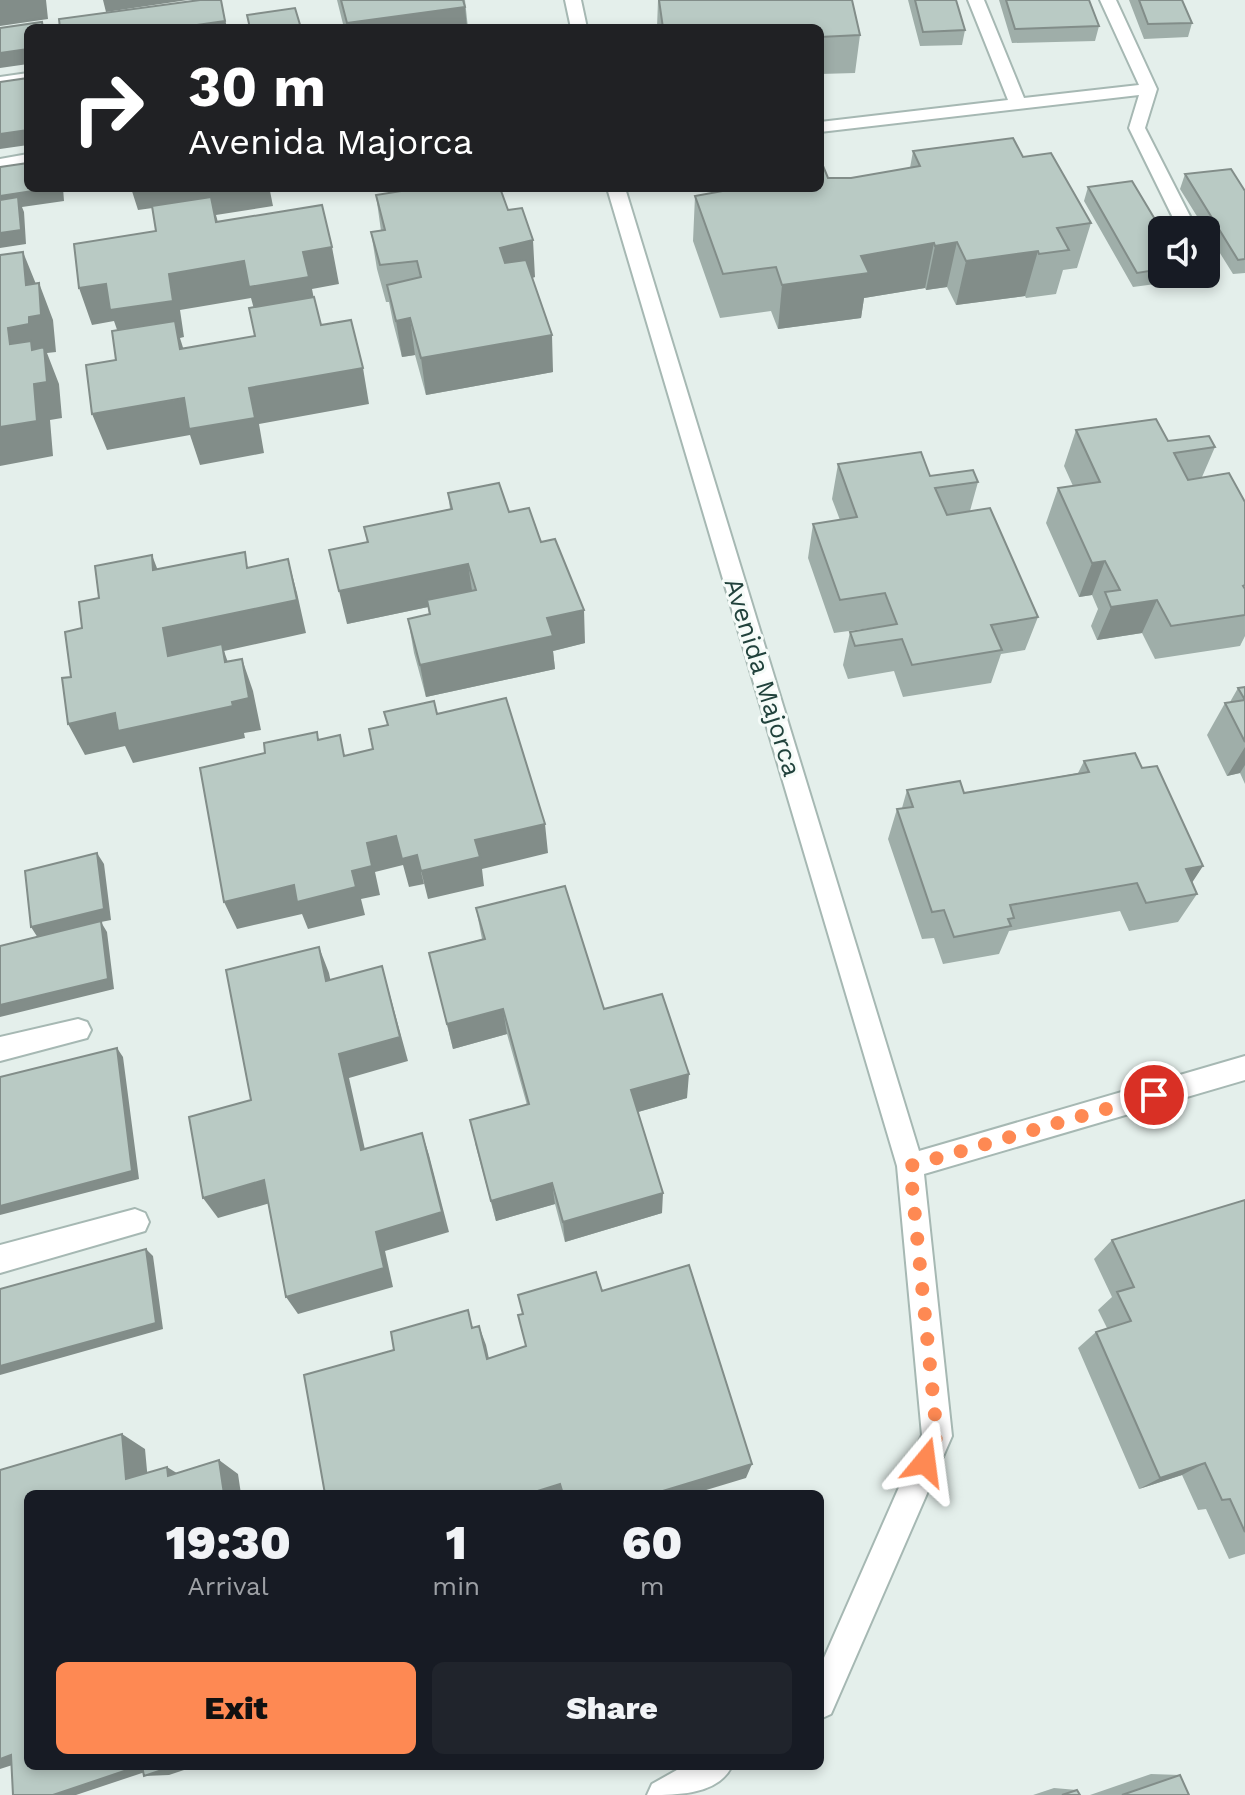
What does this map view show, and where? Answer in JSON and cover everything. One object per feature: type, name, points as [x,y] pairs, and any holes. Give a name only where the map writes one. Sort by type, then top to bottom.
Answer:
[{"type":"street","points":[[573,0],[578,24]]},
{"type":"street","points":[[976,0],[1018,105]]},
{"type":"street","points":[[1108,0],[1149,89],[1137,128],[1181,216]]},
{"type":"street","points":[[0,82],[24,79]]},
{"type":"street","points":[[824,127],[1149,89]]},
{"type":"street","points":[[0,164],[24,160]]},
{"type":"street","name":"Avenida Majorca","points":[[617,192],[910,1166],[937,1436],[824,1694]]},
{"type":"street","points":[[0,1049],[78,1030]]},
{"type":"street","points":[[910,1166],[1245,1068]]},
{"type":"street","points":[[0,1259],[135,1222]]},
{"type":"street","points":[[663,1795],[709,1770]]},
{"type":"building","points":[[200,0],[221,0],[225,21],[204,24],[60,24],[59,19]]},
{"type":"building","points":[[341,0],[463,0],[465,7],[347,23]]},
{"type":"building","points":[[659,0],[852,0],[860,35],[824,37],[824,24],[662,24]]},
{"type":"building","points":[[915,0],[956,0],[965,30],[923,32]]},
{"type":"building","points":[[1006,0],[1089,0],[1099,26],[1015,29]]},
{"type":"building","points":[[1139,0],[1182,0],[1192,23],[1148,24]]},
{"type":"building","points":[[295,8],[300,24],[249,24],[247,15]]},
{"type":"building","points":[[24,25],[24,50],[0,53],[0,28]]},
{"type":"building","points":[[24,79],[24,131],[0,134],[0,82]]},
{"type":"building","points":[[1013,138],[1023,157],[1051,153],[1091,223],[1057,228],[1069,250],[966,261],[957,242],[935,246],[934,243],[861,256],[869,273],[782,285],[776,267],[723,274],[695,196],[717,192],[824,192],[824,168],[828,178],[851,178],[920,166],[913,151]]},
{"type":"building","points":[[24,164],[26,192],[0,196],[0,167]]},
{"type":"building","points":[[1231,169],[1245,191],[1245,259],[1238,260],[1220,231],[1220,216],[1211,216],[1185,174]]},
{"type":"building","points":[[1132,181],[1153,216],[1148,216],[1148,271],[1137,273],[1088,187]]},
{"type":"building","points":[[395,192],[501,192],[508,210],[522,208],[533,240],[500,248],[505,263],[526,260],[552,335],[421,358],[410,318],[396,321],[387,285],[421,277],[417,261],[380,265],[371,232],[385,230],[376,195]]},
{"type":"building","points":[[18,197],[21,230],[0,233],[0,200]]},
{"type":"building","points":[[211,197],[216,222],[322,205],[332,247],[303,252],[309,277],[249,287],[244,261],[169,274],[173,301],[110,310],[106,284],[79,288],[74,244],[156,231],[152,206]]},
{"type":"building","points":[[23,252],[26,285],[39,283],[41,315],[29,317],[29,324],[8,328],[10,344],[31,341],[32,350],[44,347],[47,382],[34,384],[37,421],[0,427],[0,255]]},
{"type":"building","points":[[314,297],[321,325],[351,320],[363,368],[249,388],[255,418],[189,429],[184,398],[92,414],[86,365],[116,360],[112,331],[175,321],[180,349],[255,336],[249,308]]},
{"type":"building","points":[[1156,419],[1168,441],[1209,436],[1215,447],[1174,453],[1188,480],[1229,473],[1245,502],[1245,615],[1171,626],[1157,600],[1111,607],[1105,592],[1120,590],[1105,561],[1092,563],[1058,488],[1100,482],[1076,430]]},
{"type":"building","points":[[921,452],[930,476],[973,470],[978,482],[935,488],[947,515],[990,508],[1038,617],[991,625],[1002,650],[912,665],[902,639],[855,646],[850,632],[897,624],[885,593],[840,600],[813,524],[857,517],[838,464]]},
{"type":"building","points":[[499,483],[509,512],[529,508],[541,542],[555,539],[584,610],[547,618],[553,636],[420,665],[408,619],[430,614],[427,600],[476,590],[468,564],[339,591],[329,550],[368,542],[364,527],[452,509],[448,493]]},
{"type":"building","points":[[245,552],[247,568],[288,559],[297,600],[163,628],[168,656],[222,644],[225,662],[242,659],[249,698],[232,702],[233,706],[118,731],[115,713],[68,724],[62,678],[71,677],[65,632],[82,628],[79,602],[99,598],[95,566],[152,555],[153,570]]},
{"type":"building","points":[[1245,687],[1245,700],[1238,688]]},
{"type":"building","points":[[506,698],[545,824],[475,840],[480,857],[421,871],[417,855],[402,859],[396,836],[367,843],[372,866],[352,871],[356,887],[297,902],[294,885],[224,902],[200,768],[265,753],[264,743],[317,732],[318,740],[340,735],[344,756],[373,749],[369,729],[388,725],[384,712],[434,701],[437,714]]},
{"type":"building","points":[[1245,700],[1245,742],[1225,703]]},
{"type":"building","points":[[1135,753],[1142,768],[1157,766],[1203,866],[1186,869],[1197,894],[1146,903],[1137,883],[1010,905],[1014,918],[1008,919],[1011,926],[954,937],[944,910],[932,912],[897,809],[913,807],[907,790],[960,781],[964,793],[1089,772],[1084,761]]},
{"type":"building","points":[[97,853],[104,909],[31,927],[25,871]]},
{"type":"building","points":[[565,886],[604,1009],[662,994],[689,1074],[631,1090],[663,1193],[563,1222],[552,1183],[491,1201],[470,1120],[529,1104],[503,1009],[447,1024],[429,953],[485,939],[476,908]]},
{"type":"building","points":[[101,921],[108,979],[0,1005],[0,946]]},
{"type":"building","points":[[319,947],[326,981],[382,966],[400,1037],[339,1054],[361,1150],[422,1133],[442,1212],[376,1232],[384,1268],[286,1297],[264,1180],[203,1198],[189,1117],[251,1100],[226,970]]},
{"type":"building","points":[[117,1048],[132,1171],[0,1206],[0,1077]]},
{"type":"building","points":[[1245,1200],[1245,1532],[1230,1499],[1222,1500],[1205,1463],[1160,1478],[1096,1332],[1131,1321],[1117,1292],[1134,1287],[1112,1240]]},
{"type":"building","points":[[146,1249],[156,1323],[0,1366],[0,1289]]},
{"type":"building","points":[[689,1265],[752,1464],[666,1490],[562,1490],[560,1484],[541,1490],[324,1490],[304,1375],[394,1350],[391,1332],[468,1310],[472,1328],[479,1326],[487,1359],[526,1346],[518,1315],[523,1314],[518,1295],[596,1272],[602,1291]]},
{"type":"building","points":[[122,1434],[126,1479],[167,1467],[168,1476],[219,1460],[223,1490],[24,1490],[24,1770],[127,1770],[53,1795],[13,1795],[11,1755],[0,1759],[0,1470]]},
{"type":"building","points":[[143,1770],[162,1770],[144,1776]]},
{"type":"building","points":[[1180,1775],[1189,1795],[1122,1795]]},
{"type":"building","points":[[1077,1790],[1080,1795],[1062,1795]]},
{"type":"route","points":[[925,1462],[937,1436],[910,1166],[1154,1095]]}]
